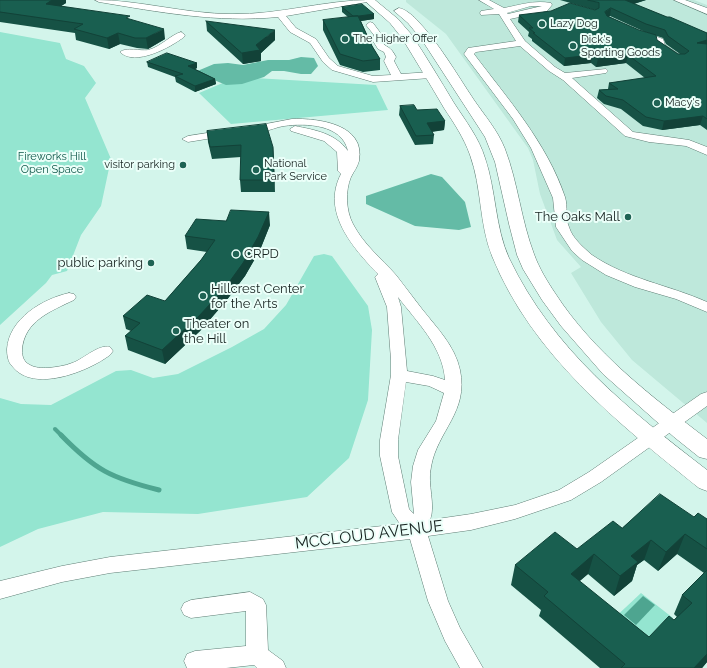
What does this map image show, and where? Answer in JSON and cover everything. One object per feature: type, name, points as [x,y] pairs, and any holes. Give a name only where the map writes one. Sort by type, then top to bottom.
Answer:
[{"type":"main road","points":[[368,0],[405,32],[466,131],[479,157],[484,174],[494,234],[500,255],[519,295],[536,321],[574,367],[597,390],[652,438],[707,482]]},
{"type":"main road","points":[[385,0],[412,21],[426,38],[495,142],[508,178],[518,231],[524,251],[531,268],[560,313],[589,349],[621,381],[707,451]]},
{"type":"street","points":[[99,0],[218,17],[244,17],[280,13],[368,0]]},
{"type":"street","points":[[483,0],[496,6],[504,14],[522,42],[629,134],[688,143],[707,152]]},
{"type":"street","points":[[678,0],[707,11]]},
{"type":"street","points":[[280,13],[293,30],[313,41],[326,60],[334,68],[373,80],[431,75]]},
{"type":"street","points":[[484,13],[504,14]]},
{"type":"street","points":[[370,25],[378,34],[377,40],[381,47],[388,50],[390,57],[389,60],[398,78]]},
{"type":"street","points":[[628,29],[658,40],[660,42],[660,46],[680,59]]},
{"type":"street","points":[[125,52],[134,54],[157,51],[181,35]]},
{"type":"street","points":[[522,42],[471,50],[469,54],[518,118],[537,148],[559,198],[562,227],[570,240],[587,258],[611,272],[640,284],[681,296],[707,308]]},
{"type":"street","points":[[563,76],[603,70]]},
{"type":"street","points":[[259,129],[294,129],[307,131],[330,140],[343,151],[344,170],[346,175],[341,202],[343,215],[352,234],[379,268],[390,277],[444,347],[452,370],[453,390],[450,405],[444,421],[427,450],[422,466],[420,482],[424,513],[417,530]]},
{"type":"street","points":[[188,139],[239,132]]},
{"type":"street","points":[[379,268],[394,307],[399,375],[389,440],[394,484],[401,512],[417,530],[438,601],[452,634],[472,668]]},
{"type":"street","points":[[69,297],[46,308],[27,322],[16,339],[13,351],[16,362],[22,368],[33,372],[53,373],[73,369],[86,364],[105,351]]},
{"type":"street","points":[[399,375],[433,381],[453,390]]},
{"type":"street","name":"MCCLOUD AVENUE","points":[[0,590],[62,574],[110,565],[417,530],[471,522],[516,512],[565,494],[595,477],[707,398]]},
{"type":"street","points":[[191,609],[250,601],[256,605],[258,655]]},
{"type":"street","points":[[195,661],[258,655],[275,668]]},
{"type":"shaded area","name":"The Oaks Mall","points":[[406,0],[694,0],[707,5],[707,423],[632,360],[601,322],[571,273],[581,267],[557,240],[540,194],[533,160],[528,148],[446,34],[406,2]]},
{"type":"shaded area","points":[[301,57],[314,58],[318,66],[311,74],[272,71],[264,77],[242,84],[226,85],[195,72],[214,64],[228,63],[243,65],[268,60],[289,60]]},
{"type":"shaded area","points":[[431,174],[442,177],[465,202],[471,227],[459,230],[415,226],[366,204],[366,196]]},
{"type":"shaded area","points":[[643,596],[655,605],[636,625],[624,615]]},
{"type":"green space","name":"Fireworks Hill Open Space","points":[[0,32],[60,43],[66,59],[84,66],[96,83],[85,98],[111,159],[101,206],[81,235],[67,271],[52,275],[46,283],[0,325]]},
{"type":"green space","points":[[237,77],[376,85],[388,110],[231,124],[199,93]]},
{"type":"green space","points":[[324,254],[332,256],[368,306],[372,330],[368,400],[349,458],[307,497],[198,514],[103,512],[38,529],[0,547],[0,398],[21,404],[51,405],[116,371],[131,370],[153,378],[178,374],[264,329],[286,305],[314,256]]},
{"type":"green space","points":[[641,593],[673,618],[651,640],[610,622]]},
{"type":"building","points":[[0,0],[52,0],[46,4],[130,16],[126,18],[164,29],[146,38],[135,38],[118,33],[107,38],[74,29],[83,24],[0,12]]},
{"type":"building","points":[[588,0],[625,0],[707,33],[707,40],[697,43],[707,44],[707,119],[703,116],[664,121],[646,117],[623,100],[606,96],[599,90],[618,89],[609,83],[656,76],[628,55],[598,59],[592,55],[565,58],[533,33],[535,33],[529,28],[533,28],[519,15],[551,11],[570,3],[595,10],[599,8],[599,3]],"holes":[[[611,8],[646,24],[665,30],[668,36],[689,51],[685,54],[678,54],[657,40],[656,35],[639,30],[607,16],[605,12]]]},
{"type":"building","points":[[362,4],[374,14],[353,16],[342,7]]},
{"type":"building","points":[[358,16],[372,46],[380,59],[363,61],[340,54],[323,20]]},
{"type":"building","points":[[206,21],[275,30],[256,45],[260,50],[242,53]]},
{"type":"building","points":[[167,53],[197,63],[188,66],[215,79],[195,86],[175,76],[183,74],[147,62]]},
{"type":"building","points":[[414,105],[417,110],[437,109],[445,121],[427,123],[434,135],[416,136],[400,106]]},
{"type":"building","points":[[266,124],[273,147],[274,180],[240,180],[241,145],[210,147],[207,131]]},
{"type":"building","points":[[231,210],[269,212],[258,237],[243,263],[225,288],[198,317],[162,350],[125,336],[140,323],[123,316],[147,295],[165,301],[201,260],[215,240],[185,236],[196,219],[226,221]]},
{"type":"building","points":[[660,494],[694,517],[698,513],[707,519],[707,549],[685,534],[666,552],[651,540],[631,556],[638,562],[620,576],[594,554],[571,574],[649,637],[669,616],[674,620],[692,603],[682,595],[707,570],[707,654],[694,668],[621,668],[625,664],[544,596],[548,592],[515,565],[555,532],[577,549],[613,521],[622,528]]},
{"type":"waterway","points":[[55,429],[94,465],[116,477],[159,490]]},
{"type":"place","name":"Lazy Dog","points":[[542,24]]},
{"type":"place","name":"The Higher Offer","points":[[345,39]]},
{"type":"place","name":"Dick's Sporting Goods","points":[[573,46]]},
{"type":"place","name":"Macy's","points":[[657,103]]},
{"type":"place","name":"visitor parking","points":[[183,165]]},
{"type":"place","name":"National Park Service","points":[[256,170]]},
{"type":"place","name":"The Oaks Mall","points":[[628,217]]},
{"type":"place","name":"CRPD","points":[[236,254]]},
{"type":"place","name":"public parking","points":[[151,263]]},
{"type":"place","name":"Hillcrest Center for the Arts","points":[[203,296]]},
{"type":"place","name":"Theater on the Hill","points":[[176,331]]}]
